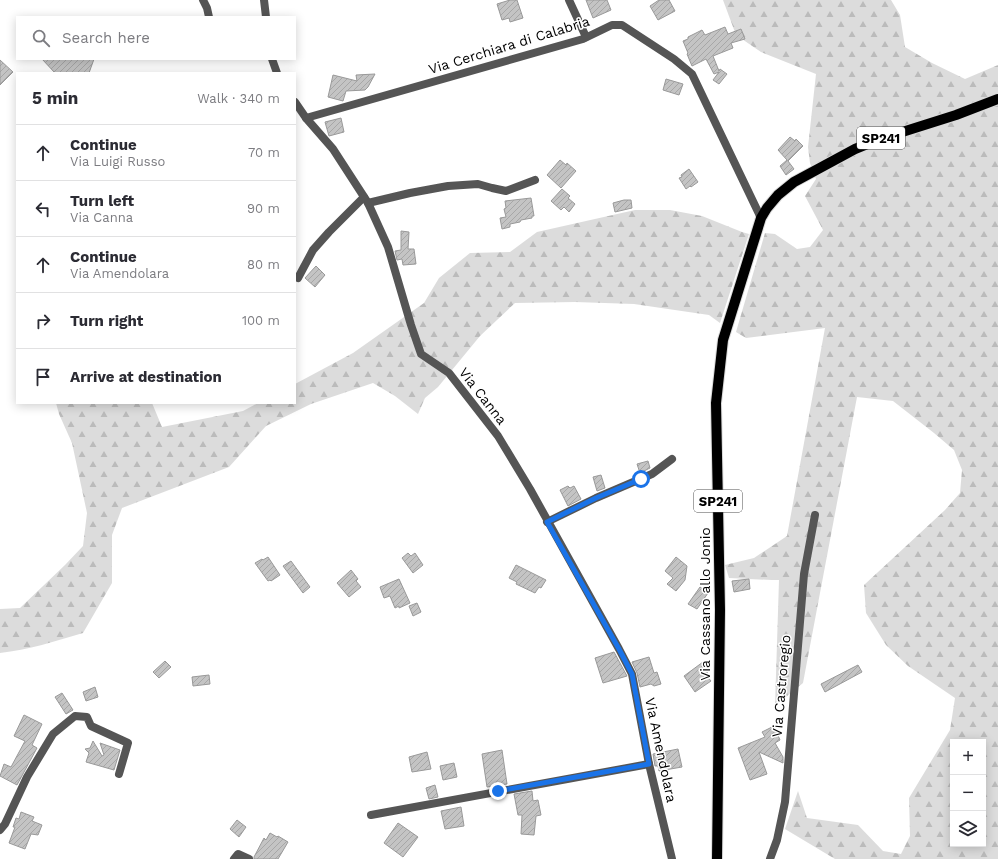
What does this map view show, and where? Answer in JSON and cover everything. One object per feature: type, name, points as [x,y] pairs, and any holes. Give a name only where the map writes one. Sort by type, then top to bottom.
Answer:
[{"type":"main road","name":"Via Cassano allo Jonio","points":[[717,859],[720,610],[716,403],[723,340],[761,218],[778,194],[794,182],[855,149],[877,140],[956,115],[998,99]]},
{"type":"street","points":[[203,0],[209,16]]},
{"type":"street","points":[[264,0],[266,16]]},
{"type":"street","points":[[569,0],[586,37]]},
{"type":"street","name":"Via Cerchiara di Calabria","points":[[306,118],[586,37],[612,25],[622,25],[674,59],[692,74],[761,218]]},
{"type":"street","points":[[272,60],[277,72]]},
{"type":"street","name":"Via Canna","points":[[296,103],[306,118],[333,149],[366,200],[388,247],[410,325],[421,354],[449,374],[498,436],[530,489],[619,649]]},
{"type":"street","points":[[298,278],[313,250],[329,232],[366,200],[448,186],[478,184],[506,191],[535,180]]},
{"type":"street","points":[[547,522],[596,498],[652,474],[672,459]]},
{"type":"street","name":"Via Castroregio","points":[[770,859],[777,840],[785,802],[804,574],[816,515]]},
{"type":"street","name":"Via Amendolara","points":[[619,649],[632,674],[649,764],[672,859]]},
{"type":"street","points":[[0,830],[5,824],[27,777],[54,734],[75,716],[87,717],[91,726],[128,743],[119,774]]},
{"type":"street","points":[[371,815],[649,764]]},
{"type":"street","points":[[234,859],[238,854],[249,859]]},
{"type":"green space","points":[[723,0],[891,0],[900,15],[905,47],[932,63],[965,79],[998,65],[998,859],[835,859],[785,829],[798,791],[807,818],[858,825],[883,851],[901,854],[910,836],[909,798],[950,730],[955,698],[908,666],[886,645],[866,613],[864,585],[945,510],[960,493],[962,470],[954,450],[893,401],[857,397],[803,683],[775,706],[779,580],[729,578],[725,565],[754,558],[787,536],[825,328],[746,338],[736,332],[765,233],[775,234],[797,249],[810,247],[823,230],[805,196],[816,179],[810,163],[808,147],[816,74],[761,52],[736,35]]},
{"type":"green space","points":[[635,210],[670,210],[702,216],[749,234],[720,323],[709,315],[634,304],[575,302],[515,303],[480,336],[438,387],[425,398],[418,414],[395,396],[373,383],[311,404],[266,426],[229,467],[122,508],[112,535],[112,583],[83,633],[52,642],[0,653],[0,609],[20,608],[83,546],[87,513],[72,443],[59,414],[56,404],[152,404],[162,427],[243,411],[256,404],[296,404],[296,383],[353,353],[424,303],[439,278],[470,253],[510,252],[537,232]]},
{"type":"building","points":[[510,0],[517,0],[523,18],[510,22],[509,18],[502,20],[497,4]]},
{"type":"building","points":[[586,0],[607,0],[611,10],[593,18]]},
{"type":"building","points":[[659,0],[669,0],[675,11],[658,20],[650,6]]},
{"type":"building","points":[[725,27],[728,34],[741,29],[745,39],[731,43],[733,48],[713,56],[719,71],[720,69],[727,74],[719,84],[713,80],[719,72],[714,74],[706,59],[692,66],[683,41],[702,30],[705,35]]},
{"type":"building","points":[[0,60],[13,72],[0,85]]},
{"type":"building","points":[[43,60],[94,60],[89,72],[54,72]]},
{"type":"building","points":[[375,74],[365,90],[346,91],[343,101],[328,97],[333,75],[357,81],[356,75]]},
{"type":"building","points":[[666,79],[683,84],[679,95],[663,90]]},
{"type":"building","points":[[341,118],[344,132],[329,136],[325,122]]},
{"type":"building","points":[[790,137],[795,141],[796,139],[803,146],[788,161],[794,169],[786,175],[780,166],[787,160],[778,150]]},
{"type":"building","points":[[560,160],[566,165],[567,163],[576,171],[561,188],[547,175]]},
{"type":"building","points":[[689,169],[698,182],[686,189],[679,178],[682,177],[681,175]]},
{"type":"building","points":[[562,189],[570,196],[568,198],[575,204],[569,212],[564,207],[561,210],[551,201]]},
{"type":"building","points":[[531,198],[534,216],[532,216],[532,218],[521,220],[520,222],[510,224],[510,227],[502,229],[500,218],[506,217],[504,209],[506,208],[505,201]]},
{"type":"building","points":[[631,200],[632,208],[615,212],[613,203]]},
{"type":"building","points":[[401,231],[409,232],[408,249],[414,249],[416,264],[403,265],[402,259],[397,260],[395,251],[401,250]]},
{"type":"building","points":[[316,266],[325,275],[315,287],[305,278]]},
{"type":"building","points":[[648,461],[650,468],[640,473],[637,464]]},
{"type":"building","points":[[601,475],[605,488],[597,491],[593,477]]},
{"type":"building","points":[[568,486],[570,488],[574,486],[581,499],[568,506],[560,490]]},
{"type":"building","points":[[408,553],[411,556],[415,553],[423,565],[413,573],[402,558]]},
{"type":"building","points":[[268,557],[280,575],[271,581],[268,581],[255,563]]},
{"type":"building","points":[[676,557],[687,566],[685,580],[676,591],[667,584],[673,578],[665,571]]},
{"type":"building","points":[[291,561],[310,587],[303,593],[283,566]]},
{"type":"building","points":[[516,565],[546,580],[541,588],[539,587],[535,593],[516,584],[517,582],[509,578]]},
{"type":"building","points":[[351,570],[358,579],[356,581],[361,587],[349,597],[337,583]]},
{"type":"building","points":[[399,579],[410,603],[399,608],[399,606],[395,608],[390,596],[384,598],[380,587]]},
{"type":"building","points":[[749,579],[750,589],[734,592],[732,581]]},
{"type":"building","points":[[700,587],[708,593],[697,609],[688,604]]},
{"type":"building","points":[[417,603],[421,612],[413,616],[409,606]]},
{"type":"building","points":[[614,652],[627,676],[603,683],[595,658]]},
{"type":"building","points":[[649,657],[654,673],[657,672],[661,684],[654,686],[651,684],[640,687],[637,673],[632,662]]},
{"type":"building","points":[[165,661],[171,667],[159,678],[153,672]]},
{"type":"building","points":[[703,662],[709,671],[705,674],[711,681],[695,692],[684,676]]},
{"type":"building","points":[[858,665],[862,672],[825,692],[821,684]]},
{"type":"building","points":[[209,675],[210,684],[193,686],[192,677]]},
{"type":"building","points":[[95,687],[98,697],[86,701],[83,692]]},
{"type":"building","points":[[62,693],[73,710],[66,714],[55,697]]},
{"type":"building","points":[[24,715],[42,724],[32,745],[37,748],[17,785],[0,776],[4,764],[11,767],[25,741],[14,736]]},
{"type":"building","points":[[774,726],[780,740],[775,743],[783,757],[783,763],[759,752],[767,774],[750,780],[738,748],[765,737],[762,732]]},
{"type":"building","points":[[93,741],[102,756],[104,755],[100,743],[120,750],[114,770],[86,762],[89,753],[85,749],[90,748]]},
{"type":"building","points":[[678,749],[682,767],[659,771],[658,766],[655,766],[653,754]]},
{"type":"building","points":[[502,750],[507,784],[487,787],[482,754]]},
{"type":"building","points":[[427,752],[431,769],[412,772],[409,757]]},
{"type":"building","points":[[454,763],[457,777],[443,780],[440,766]]},
{"type":"building","points":[[435,785],[438,797],[429,799],[426,788]]},
{"type":"building","points":[[532,791],[533,801],[538,800],[541,815],[536,816],[534,835],[521,834],[522,815],[518,815],[514,794]]},
{"type":"building","points":[[461,807],[464,826],[445,829],[441,811]]},
{"type":"building","points":[[21,812],[34,817],[32,821],[42,825],[38,835],[31,834],[25,849],[9,843],[15,827],[13,827],[16,818],[19,819]]},
{"type":"building","points":[[237,820],[246,827],[239,837],[230,829]]},
{"type":"building","points":[[398,823],[418,837],[403,857],[384,843]]},
{"type":"building","points":[[270,833],[288,842],[278,859],[254,859],[264,838],[266,840]]},
{"type":"route","points":[[498,791],[649,764],[632,674],[547,522],[596,498],[641,479]]}]
